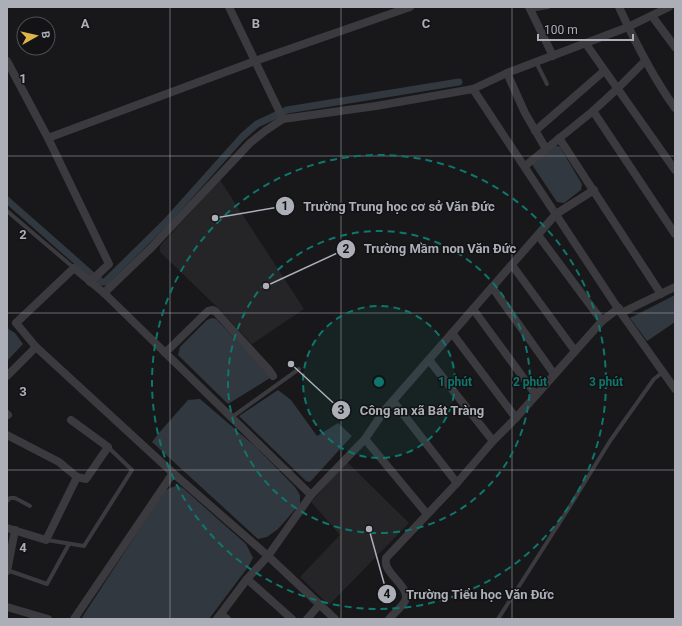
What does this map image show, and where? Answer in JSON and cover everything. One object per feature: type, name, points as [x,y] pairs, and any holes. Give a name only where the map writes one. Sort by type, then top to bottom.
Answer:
[{"type":"street","points":[[229,7],[281,115]]},
{"type":"street","points":[[48,138],[255,61],[410,7]]},
{"type":"street","points":[[619,7],[645,61],[658,84],[675,108]]},
{"type":"street","points":[[104,293],[151,248],[250,143],[281,115],[376,106],[473,89],[536,62],[628,27],[669,7]]},
{"type":"street","points":[[530,8],[552,56]]},
{"type":"street","points":[[652,16],[675,47]]},
{"type":"street","points":[[586,44],[675,170]]},
{"type":"street","points":[[7,61],[48,138],[109,264],[94,279]]},
{"type":"street","points":[[525,166],[593,111],[645,61]]},
{"type":"street","points":[[535,130],[604,71]]},
{"type":"street","points":[[507,74],[525,113],[546,149]]},
{"type":"street","points":[[473,89],[620,310],[675,389]]},
{"type":"street","points":[[593,111],[675,234]]},
{"type":"street","points":[[560,138],[661,294]]},
{"type":"street","points":[[222,617],[247,579],[268,556],[311,495],[365,439],[393,400],[556,214],[594,190]]},
{"type":"street","points":[[538,235],[602,321]]},
{"type":"street","points":[[512,265],[575,351]]},
{"type":"street","points":[[311,495],[104,293],[94,279],[74,268],[16,323],[36,347],[173,473],[268,556],[335,619]]},
{"type":"street","points":[[492,287],[554,374]]},
{"type":"street","points":[[388,619],[405,602],[407,597],[406,591],[389,572],[386,565],[386,558],[493,441],[516,418],[602,321],[620,310],[675,287]]},
{"type":"street","points":[[473,309],[536,395]]},
{"type":"street","points":[[165,353],[208,311],[213,310],[273,376]]},
{"type":"street","points":[[452,334],[516,418]]},
{"type":"street","points":[[7,376],[36,347]]},
{"type":"street","points":[[429,360],[493,441]]},
{"type":"street","points":[[393,400],[457,482]]},
{"type":"street","points":[[7,435],[59,462],[77,477],[86,479],[108,447],[71,420]]},
{"type":"street","points":[[365,439],[427,514]]},
{"type":"street","points":[[74,619],[173,473]]},
{"type":"street","points":[[7,571],[11,529],[46,540],[77,477]]},
{"type":"street","points":[[247,579],[292,619]]},
{"type":"street","points":[[308,619],[320,604]]},
{"type":"street","points":[[7,607],[48,619]]},
{"type":"lane","points":[[530,8],[548,7]]},
{"type":"lane","points":[[536,62],[547,84]]},
{"type":"lane","points":[[7,211],[74,268]]},
{"type":"lane","points":[[231,417],[299,369]]},
{"type":"lane","points":[[498,619],[610,441],[654,379],[663,372]]},
{"type":"lane","points":[[46,540],[84,546],[132,470],[108,447]]},
{"type":"lane","points":[[7,501],[10,498],[15,498],[30,506]]},
{"type":"lane","points":[[7,571],[47,584],[69,544]]},
{"type":"shaded area","points":[[555,145],[560,147],[582,184],[581,190],[564,203],[557,202],[533,166],[533,162]]},
{"type":"shaded area","points":[[220,180],[304,309],[252,344],[218,308],[160,252],[160,246]]},
{"type":"shaded area","points":[[675,295],[675,322],[647,341],[630,318]]},
{"type":"shaded area","points":[[212,318],[216,319],[267,372],[270,378],[228,404],[178,355],[180,347],[207,320]]},
{"type":"shaded area","points":[[7,328],[15,333],[23,344],[7,361]]},
{"type":"shaded area","points":[[278,390],[291,400],[317,436],[338,423],[352,436],[310,482],[306,481],[239,416]]},
{"type":"shaded area","points":[[200,399],[256,447],[295,487],[300,495],[300,504],[278,529],[267,537],[258,539],[152,442],[188,400]]},
{"type":"shaded area","points":[[347,462],[409,523],[329,605],[300,577],[340,535],[311,502]]},
{"type":"shaded area","points":[[178,485],[246,544],[253,558],[248,567],[209,619],[81,619],[165,490]]},
{"type":"waterway","points":[[7,200],[92,275],[102,282],[105,282],[166,222],[242,137],[257,124],[287,110],[459,82]]},
{"type":"place","name":"Trường Trung học cơ sở Văn Đức","points":[[215,218]]},
{"type":"place","name":"Trường Mầm non Văn Đức","points":[[266,286]]},
{"type":"place","name":"Công an xã Bát Tràng","points":[[291,364]]},
{"type":"place","name":"Trường Tiểu học Văn Đức","points":[[369,529]]}]
